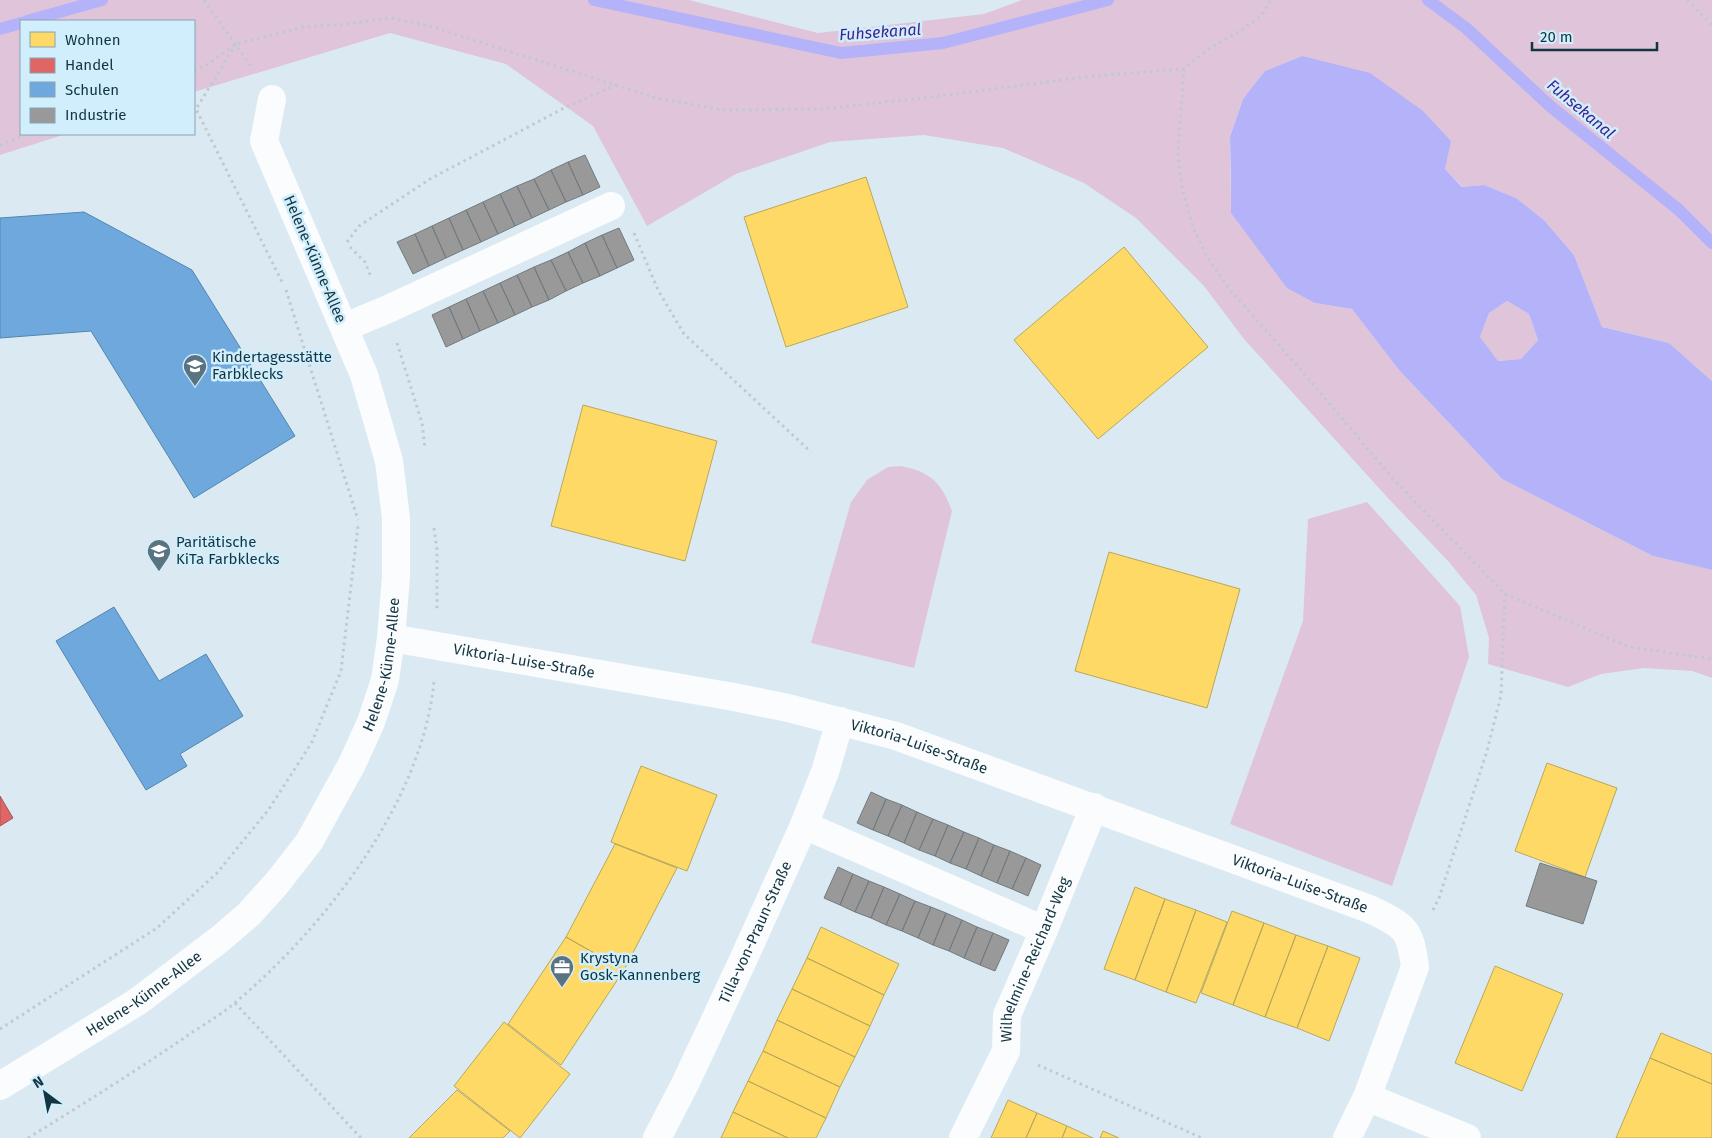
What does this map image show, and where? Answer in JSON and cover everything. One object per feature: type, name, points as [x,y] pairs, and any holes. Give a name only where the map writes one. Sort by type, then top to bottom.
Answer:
[{"type":"street","name":"Helene-Künne-Allee","points":[[0,1086],[137,1002],[220,939],[249,914],[277,883],[309,842],[352,764],[371,722],[384,680],[391,638],[396,577],[396,518],[389,461],[364,375],[264,141],[272,99]]},
{"type":"street","points":[[345,327],[386,310],[611,206]]},
{"type":"street","name":"Viktoria-Luise-Straße","points":[[391,638],[734,697],[896,736],[1372,910],[1406,930],[1412,948]]},
{"type":"street","name":"Tilla-von-Praun-Straße","points":[[657,1138],[685,1084],[804,825],[825,772],[840,721]]},
{"type":"street","name":"Wilhelmine-Reichard-Weg","points":[[963,1138],[1006,1051],[1007,1015],[1094,807]]},
{"type":"street","points":[[804,825],[1044,930]]},
{"type":"street","points":[[1347,1138],[1367,1097],[1415,967],[1412,948]]},
{"type":"street","points":[[1367,1097],[1466,1138]]},
{"type":"path","points":[[204,0],[236,44]]},
{"type":"path","points":[[195,70],[207,65],[236,44],[303,27],[347,24],[390,18],[428,26],[657,98],[723,110],[822,109],[1093,76],[1184,69],[1208,50],[1262,15],[1271,0]]},
{"type":"path","points":[[1687,0],[1712,25]]},
{"type":"path","points":[[0,1029],[157,928],[217,873],[270,809],[312,742],[341,671],[358,522],[285,288],[196,109],[236,44]]},
{"type":"path","points":[[1184,69],[1178,153],[1182,188],[1193,227],[1207,257],[1231,291],[1395,481],[1505,594],[1629,647],[1712,659]]},
{"type":"path","points":[[346,243],[359,226],[430,179],[566,107],[616,84]]},
{"type":"path","points":[[0,145],[25,135]]},
{"type":"path","points":[[611,206],[635,234],[658,290],[684,334],[812,452]]},
{"type":"path","points":[[340,236],[364,262],[386,310],[422,423],[425,452]]},
{"type":"path","points":[[28,1138],[122,1080],[235,1003],[270,972],[333,902],[384,828],[414,764],[432,700],[437,645],[437,550],[434,521]]},
{"type":"path","points":[[1412,948],[1439,898],[1487,751],[1501,695],[1505,594]]},
{"type":"path","points":[[235,1003],[361,1138]]},
{"type":"path","points":[[1006,1051],[1202,1138]]},
{"type":"shaded area","points":[[0,0],[689,0],[818,33],[984,14],[1022,0],[1712,0],[1712,381],[1669,343],[1602,327],[1574,255],[1544,220],[1516,198],[1484,185],[1463,187],[1445,169],[1302,56],[1266,71],[1243,99],[1230,137],[1231,213],[1315,303],[1352,309],[1399,370],[1502,479],[1653,556],[1712,570],[1712,678],[1692,671],[1644,668],[1601,674],[1568,687],[1488,664],[1489,638],[1476,595],[1449,562],[1387,497],[1244,339],[1204,286],[1136,218],[1084,183],[1003,148],[924,135],[830,142],[736,174],[647,226],[593,126],[506,64],[390,33],[195,92],[195,20],[20,20],[20,135],[63,135],[0,155]]},
{"type":"shaded area","points":[[1507,301],[1529,314],[1538,340],[1521,359],[1497,361],[1480,337],[1489,313]]},
{"type":"shaded area","points":[[900,466],[919,471],[934,480],[944,493],[952,511],[914,668],[811,643],[851,502],[867,480],[888,467]]},
{"type":"shaded area","points":[[1367,502],[1460,606],[1469,657],[1392,886],[1230,824],[1303,621],[1308,519]]},
{"type":"water","points":[[1302,56],[1370,73],[1423,111],[1451,141],[1445,169],[1462,187],[1484,185],[1516,198],[1544,220],[1574,255],[1602,327],[1669,343],[1712,381],[1712,570],[1653,556],[1502,479],[1399,370],[1352,309],[1315,303],[1287,288],[1231,213],[1230,137],[1243,99],[1265,71]],"holes":[[[1507,301],[1529,314],[1538,340],[1521,359],[1498,361],[1480,337],[1489,313]]]},
{"type":"building: Wohnen","points":[[866,177],[908,307],[786,347],[744,217]]},
{"type":"building: Wohnen","points":[[1124,247],[1208,347],[1098,439],[1014,340]]},
{"type":"building: Wohnen","points":[[583,405],[717,441],[685,561],[551,526]]},
{"type":"building: Wohnen","points":[[1109,552],[1240,589],[1207,708],[1075,671]]},
{"type":"building: Wohnen","points":[[1547,763],[1617,788],[1585,877],[1515,851]]},
{"type":"building: Wohnen","points":[[641,766],[717,795],[687,871],[611,842]]},
{"type":"building: Wohnen","points":[[615,844],[677,868],[624,970],[566,937]]},
{"type":"building: Wohnen","points":[[1135,887],[1165,899],[1135,980],[1104,969]]},
{"type":"building: Wohnen","points":[[1165,899],[1196,910],[1166,992],[1135,980]]},
{"type":"building: Wohnen","points":[[1196,910],[1227,922],[1196,1003],[1166,992]]},
{"type":"building: Wohnen","points":[[1232,911],[1264,923],[1233,1005],[1201,993]]},
{"type":"building: Wohnen","points":[[1264,923],[1296,935],[1265,1017],[1233,1005]]},
{"type":"building: Wohnen","points":[[821,927],[899,964],[884,995],[807,958]]},
{"type":"building: Wohnen","points":[[1296,935],[1328,946],[1297,1028],[1265,1017]]},
{"type":"building: Wohnen","points":[[566,937],[624,970],[561,1065],[508,1024]]},
{"type":"building: Wohnen","points":[[1328,946],[1360,958],[1329,1041],[1297,1028]]},
{"type":"building: Wohnen","points":[[807,958],[884,995],[870,1026],[792,989]]},
{"type":"building: Wohnen","points":[[1495,966],[1563,994],[1522,1091],[1455,1063]]},
{"type":"building: Wohnen","points":[[792,989],[870,1026],[855,1057],[777,1020]]},
{"type":"building: Wohnen","points":[[777,1020],[855,1057],[840,1087],[763,1051]]},
{"type":"building: Wohnen","points":[[504,1022],[570,1074],[520,1138],[454,1086]]},
{"type":"building: Wohnen","points":[[1661,1033],[1712,1054],[1712,1084],[1650,1058]]},
{"type":"building: Wohnen","points":[[763,1051],[840,1087],[826,1118],[748,1081]]},
{"type":"building: Wohnen","points":[[1650,1058],[1712,1084],[1712,1138],[1616,1138]]},
{"type":"building: Wohnen","points":[[748,1081],[826,1118],[816,1138],[788,1138],[733,1112]]},
{"type":"building: Wohnen","points":[[457,1090],[510,1131],[503,1138],[409,1138]]},
{"type":"building: Wohnen","points":[[1008,1100],[1037,1113],[1026,1138],[991,1138]]},
{"type":"building: Wohnen","points":[[733,1112],[788,1138],[721,1138]]},
{"type":"building: Wohnen","points":[[1037,1113],[1067,1126],[1062,1138],[1026,1138]]},
{"type":"building: Wohnen","points":[[1067,1126],[1093,1138],[1062,1138]]},
{"type":"building: Wohnen","points":[[1103,1131],[1119,1138],[1100,1138]]},
{"type":"building: Handel","points":[[0,796],[13,818],[0,826]]},
{"type":"building: Schulen","name":"Kindertagesstätte Farbklecks","points":[[84,212],[192,270],[295,436],[194,498],[91,331],[0,338],[0,218]]},
{"type":"building: Schulen","points":[[114,607],[159,681],[206,654],[243,716],[180,754],[187,766],[146,790],[56,641]]},
{"type":"building: Industrie","points":[[585,155],[600,187],[583,195],[568,162]]},
{"type":"building: Industrie","points":[[568,162],[583,195],[566,202],[551,170]]},
{"type":"building: Industrie","points":[[551,170],[566,202],[549,210],[534,179]]},
{"type":"building: Industrie","points":[[534,179],[549,210],[532,218],[517,186]]},
{"type":"building: Industrie","points":[[517,186],[532,218],[515,226],[500,194]]},
{"type":"building: Industrie","points":[[500,194],[515,226],[498,234],[483,202]]},
{"type":"building: Industrie","points":[[483,202],[498,234],[481,242],[466,210]]},
{"type":"building: Industrie","points":[[466,210],[481,242],[463,250],[449,218]]},
{"type":"building: Industrie","points":[[449,218],[463,250],[446,258],[432,226]]},
{"type":"building: Industrie","points":[[432,226],[446,258],[429,266],[415,234]]},
{"type":"building: Industrie","points":[[619,228],[634,260],[617,268],[602,235]]},
{"type":"building: Industrie","points":[[415,234],[429,266],[413,274],[397,242]]},
{"type":"building: Industrie","points":[[602,235],[617,268],[600,276],[585,243]]},
{"type":"building: Industrie","points":[[585,243],[600,276],[583,283],[568,252]]},
{"type":"building: Industrie","points":[[568,252],[583,283],[566,291],[551,260]]},
{"type":"building: Industrie","points":[[551,260],[566,291],[549,300],[534,267]]},
{"type":"building: Industrie","points":[[534,267],[549,300],[532,307],[517,275]]},
{"type":"building: Industrie","points":[[517,275],[532,307],[515,315],[500,283]]},
{"type":"building: Industrie","points":[[500,283],[515,315],[498,323],[483,291]]},
{"type":"building: Industrie","points":[[483,291],[498,323],[480,331],[466,299]]},
{"type":"building: Industrie","points":[[466,299],[480,331],[463,339],[449,307]]},
{"type":"building: Industrie","points":[[449,307],[463,339],[446,347],[432,315]]},
{"type":"building: Industrie","points":[[871,792],[886,799],[873,830],[857,823]]},
{"type":"building: Industrie","points":[[886,799],[902,805],[888,836],[873,830]]},
{"type":"building: Industrie","points":[[902,805],[917,812],[904,843],[888,836]]},
{"type":"building: Industrie","points":[[917,812],[933,819],[919,850],[904,843]]},
{"type":"building: Industrie","points":[[933,819],[948,825],[935,856],[919,850]]},
{"type":"building: Industrie","points":[[948,825],[964,832],[950,863],[935,856]]},
{"type":"building: Industrie","points":[[964,832],[979,838],[966,869],[950,863]]},
{"type":"building: Industrie","points":[[979,838],[994,845],[981,876],[966,869]]},
{"type":"building: Industrie","points":[[994,845],[1010,851],[997,883],[981,876]]},
{"type":"building: Industrie","points":[[1010,851],[1026,858],[1012,889],[997,883]]},
{"type":"building: Industrie","points":[[1026,858],[1041,865],[1028,896],[1012,889]]},
{"type":"building: Industrie","points":[[1540,863],[1597,881],[1583,924],[1526,906]]},
{"type":"building: Industrie","points":[[838,867],[853,874],[840,905],[824,898]]},
{"type":"building: Industrie","points":[[853,874],[869,881],[855,912],[840,905]]},
{"type":"building: Industrie","points":[[869,881],[884,887],[871,918],[855,912]]},
{"type":"building: Industrie","points":[[884,887],[900,894],[886,925],[871,918]]},
{"type":"building: Industrie","points":[[900,894],[915,901],[902,931],[886,925]]},
{"type":"building: Industrie","points":[[915,901],[931,907],[918,938],[902,931]]},
{"type":"building: Industrie","points":[[931,907],[946,913],[933,945],[918,938]]},
{"type":"building: Industrie","points":[[946,913],[962,920],[949,951],[933,945]]},
{"type":"building: Industrie","points":[[962,920],[977,927],[964,958],[949,951]]},
{"type":"building: Industrie","points":[[977,927],[993,933],[980,965],[964,958]]},
{"type":"building: Industrie","points":[[993,933],[1009,940],[995,971],[980,965]]},
{"type":"waterway","name":"Fuhsekanal","points":[[31,20],[102,0]]},
{"type":"waterway","name":"Fuhsekanal","points":[[594,0],[841,53],[943,43],[1108,0]]},
{"type":"waterway","name":"Fuhsekanal","points":[[1428,0],[1466,28],[1550,106],[1679,210],[1712,243]]},
{"type":"waterway","name":"Fuhsekanal","points":[[0,29],[20,23]]},
{"type":"place","name":"Kindertagesstätte Farbklecks","points":[[195,387]]},
{"type":"place","name":"Paritätische KiTa Farbklecks","points":[[159,572]]},
{"type":"place","name":"Krystyna Gosk-Kannenberg","points":[[562,988]]}]
